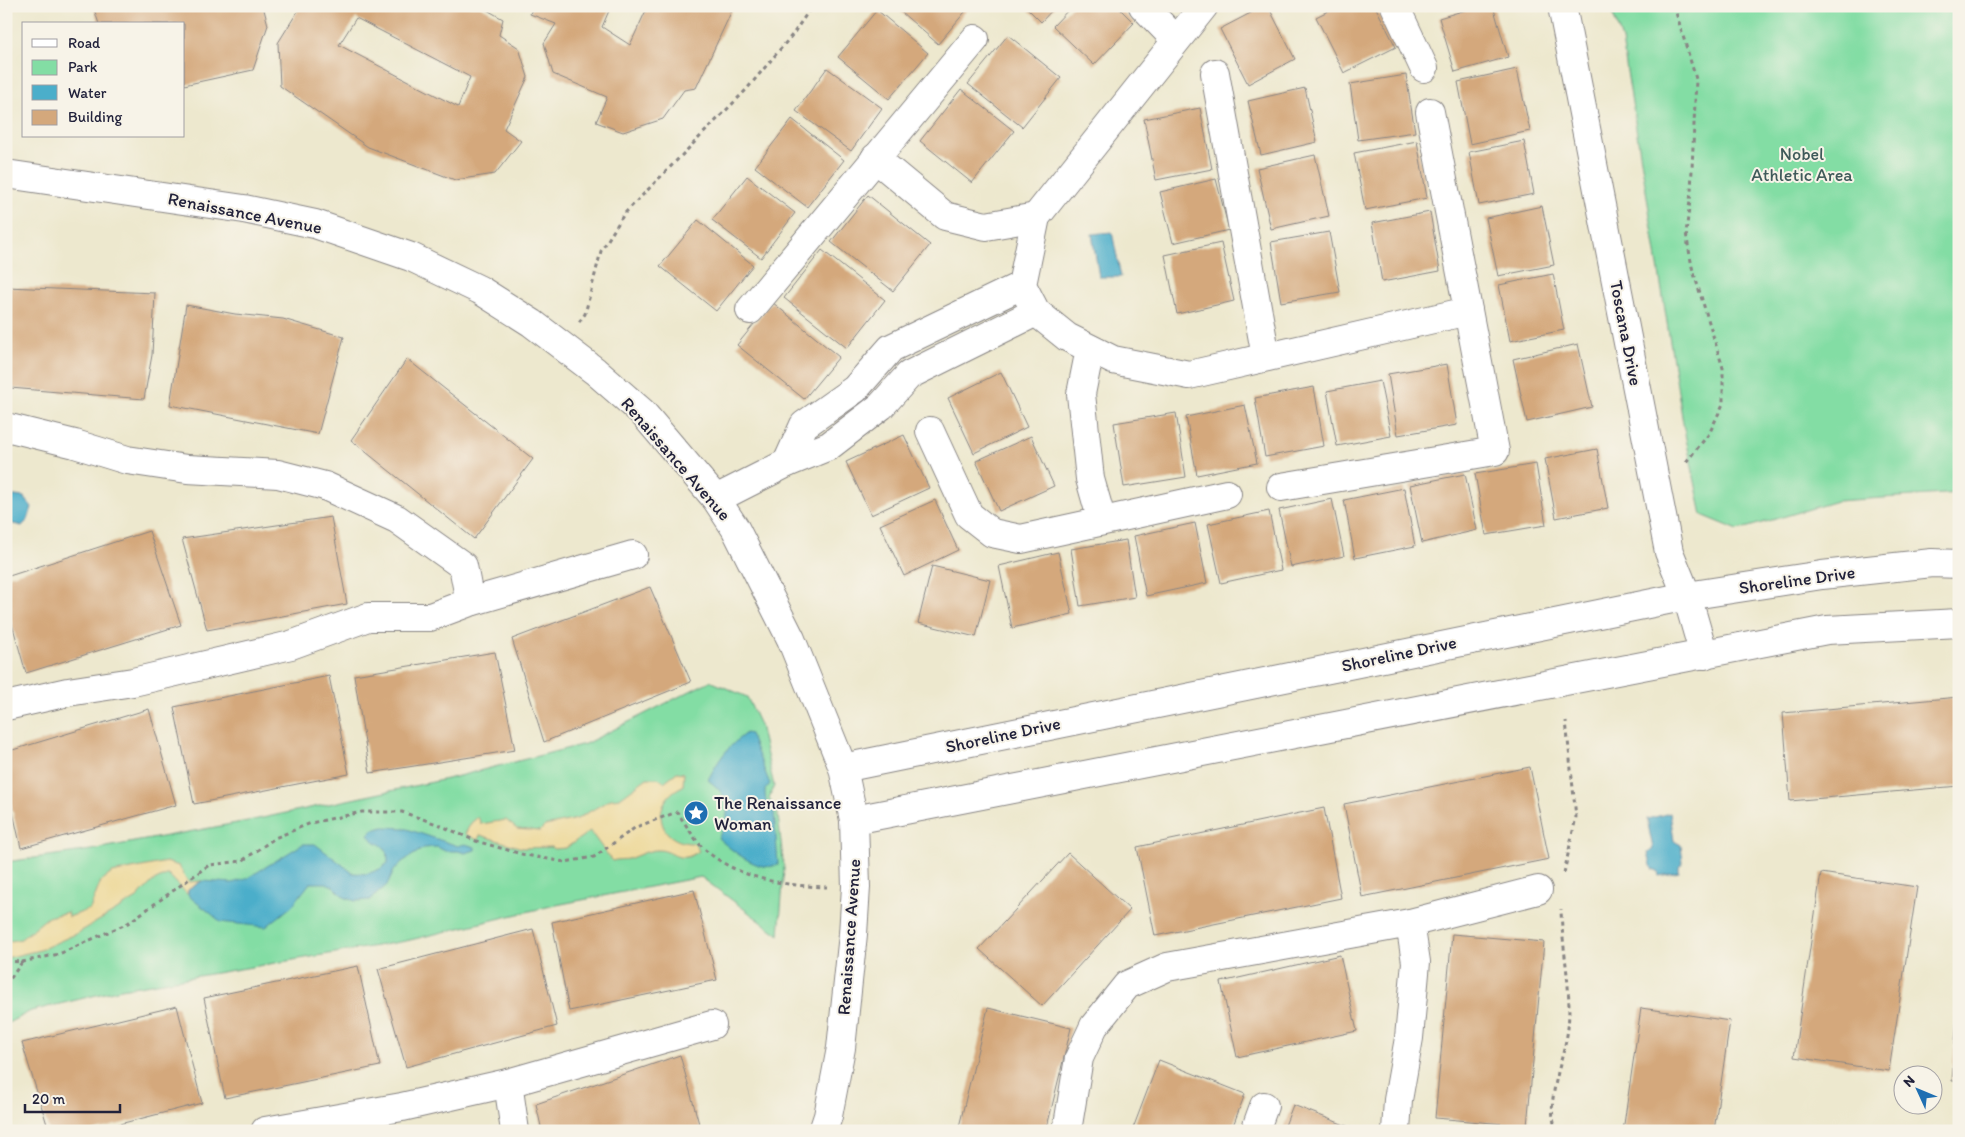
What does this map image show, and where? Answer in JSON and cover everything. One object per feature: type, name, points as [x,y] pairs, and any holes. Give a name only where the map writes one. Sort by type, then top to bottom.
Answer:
[{"type":"street","points":[[1143,6],[1176,40]]},
{"type":"street","points":[[1204,6],[1036,217],[1022,285],[1036,312],[1067,337],[1113,360],[1189,375],[1468,311]]},
{"type":"street","points":[[1396,6],[1424,68]]},
{"type":"street","name":"Toscana Drive","points":[[1562,6],[1668,552],[1687,596],[1704,655]]},
{"type":"street","points":[[750,310],[975,40]]},
{"type":"street","points":[[1215,73],[1266,357]]},
{"type":"street","points":[[1282,487],[1495,451],[1430,112]]},
{"type":"street","points":[[875,158],[945,216],[986,226],[1036,217]]},
{"type":"street","name":"Renaissance Avenue","points":[[6,174],[244,209],[315,224],[411,257],[480,290],[532,323],[561,344],[642,412],[716,499],[735,528],[791,639],[843,768],[854,820],[856,887],[841,1048],[828,1116],[822,1131]]},
{"type":"street","points":[[787,463],[804,425],[854,389],[891,348],[1022,285]]},
{"type":"street","points":[[716,499],[787,463],[829,446],[881,406],[909,375],[1036,312]]},
{"type":"street","points":[[1090,348],[1081,394],[1090,479],[1102,521]]},
{"type":"street","points":[[6,427],[75,444],[127,460],[187,469],[278,474],[325,486],[396,518],[463,566],[470,602]]},
{"type":"street","points":[[930,431],[969,515],[992,533],[1021,539],[1227,494]]},
{"type":"street","points":[[6,706],[68,692],[133,682],[291,645],[368,617],[430,617],[470,602],[632,556]]},
{"type":"street","name":"Shoreline Drive","points":[[843,768],[1687,596],[1822,575],[1932,563],[1959,564]]},
{"type":"street","points":[[854,820],[1827,630],[1959,623]]},
{"type":"street","points":[[1067,1131],[1079,1058],[1094,1026],[1127,985],[1167,967],[1410,923],[1554,891]]},
{"type":"street","points":[[1396,1131],[1398,1100],[1409,1038],[1416,962],[1410,923]]},
{"type":"street","points":[[265,1131],[402,1107],[508,1083],[712,1025]]},
{"type":"street","points":[[508,1083],[515,1131]]},
{"type":"path","points":[[561,344],[585,314],[601,251],[624,214],[746,90],[793,34],[812,6]]},
{"type":"path","points":[[1674,6],[1696,79],[1691,192],[1686,233],[1692,267],[1723,368],[1723,404],[1709,434],[1686,462]]},
{"type":"path","points":[[1556,1131],[1552,1107],[1568,1029],[1569,982],[1554,891],[1576,817],[1566,721]]},
{"type":"path","points":[[6,960],[22,962],[59,954],[128,923],[209,865],[242,861],[275,838],[310,823],[362,812],[402,812],[437,824],[476,842],[524,855],[564,862],[594,857],[636,827],[677,812],[702,846],[732,869],[797,886],[856,887]]},
{"type":"path","points":[[6,986],[22,962]]},
{"type":"green space","name":"Nobel Athletic Area","points":[[1610,6],[1959,6],[1959,493],[1837,501],[1738,530],[1702,515],[1684,429],[1622,40]]},
{"type":"green space","points":[[710,681],[747,697],[760,725],[774,786],[769,798],[772,804],[777,807],[784,869],[779,935],[701,877],[551,906],[406,941],[121,989],[31,1011],[6,1024],[6,862],[91,850],[253,820],[447,779],[585,744]]},
{"type":"sand","points":[[677,772],[684,773],[683,786],[672,793],[665,801],[662,810],[662,820],[665,829],[671,836],[681,841],[694,843],[699,851],[686,857],[654,850],[628,859],[612,861],[590,831],[566,848],[554,849],[552,847],[522,848],[480,835],[478,840],[465,834],[471,823],[478,817],[481,824],[506,820],[517,829],[540,831],[545,826],[577,819],[611,799],[620,798],[647,778],[658,778],[664,782]]},
{"type":"sand","points":[[166,862],[179,866],[188,882],[202,881],[188,890],[188,895],[168,874],[152,882],[137,898],[78,933],[40,950],[6,958],[6,942],[21,939],[48,917],[68,912],[69,917],[90,909],[101,881],[112,873]]},
{"type":"water","points":[[1112,232],[1121,277],[1099,277],[1092,234]]},
{"type":"water","points":[[6,495],[24,497],[32,507],[28,520],[22,526],[9,523],[6,527]]},
{"type":"water","points":[[746,733],[750,734],[770,784],[765,790],[765,797],[766,802],[774,811],[778,864],[771,866],[755,864],[718,838],[726,821],[727,806],[725,799],[716,786],[708,780],[724,754]]},
{"type":"water","points":[[1670,813],[1674,841],[1681,845],[1683,862],[1679,867],[1679,872],[1659,876],[1658,871],[1652,869],[1648,853],[1653,849],[1647,819]]},
{"type":"water","points":[[384,827],[404,828],[458,846],[465,844],[475,847],[475,850],[465,853],[445,851],[437,847],[424,848],[402,862],[393,872],[387,885],[370,900],[355,901],[344,897],[333,886],[326,883],[310,883],[292,906],[266,927],[220,922],[188,895],[188,890],[202,881],[232,883],[246,879],[303,844],[315,844],[353,873],[367,874],[380,869],[388,863],[388,856],[384,848],[368,835],[372,830]]},
{"type":"building","points":[[93,6],[263,6],[268,25],[253,70],[185,85],[185,22],[98,22]]},
{"type":"building","points":[[301,6],[480,6],[503,19],[499,35],[519,48],[528,77],[504,129],[521,141],[495,174],[455,180],[368,147],[280,86],[278,43]],"holes":[[[356,18],[470,77],[458,107],[339,45]]]},
{"type":"building","points":[[533,6],[611,6],[602,27],[630,45],[648,6],[734,6],[696,88],[684,90],[663,119],[623,132],[596,122],[607,97],[553,74],[544,43],[556,24],[530,14]]},
{"type":"building","points":[[894,6],[970,6],[938,44]]},
{"type":"building","points":[[1025,6],[1056,6],[1041,22]]},
{"type":"building","points":[[1072,6],[1117,6],[1134,23],[1094,65],[1053,26]]},
{"type":"building","points":[[1264,6],[1268,6],[1295,59],[1248,84],[1220,29]]},
{"type":"building","points":[[1338,6],[1375,6],[1396,47],[1344,73],[1316,17]]},
{"type":"building","points":[[1479,6],[1493,6],[1508,57],[1455,72],[1439,18]]},
{"type":"building","points":[[877,10],[928,53],[889,99],[838,57]]},
{"type":"building","points":[[1008,35],[1061,78],[1022,127],[968,84]]},
{"type":"building","points":[[827,68],[882,108],[851,151],[796,111]]},
{"type":"building","points":[[1517,69],[1530,131],[1470,144],[1458,82]]},
{"type":"building","points":[[1406,75],[1415,132],[1358,140],[1350,84]]},
{"type":"building","points":[[1305,88],[1317,142],[1261,155],[1248,101]]},
{"type":"building","points":[[961,89],[1014,131],[972,183],[920,141]]},
{"type":"building","points":[[1200,108],[1212,169],[1156,180],[1144,119]]},
{"type":"building","points":[[792,119],[844,160],[807,207],[755,167]]},
{"type":"building","points":[[1417,141],[1427,198],[1365,210],[1354,153]]},
{"type":"building","points":[[1524,141],[1534,194],[1479,205],[1469,152]]},
{"type":"building","points":[[1315,155],[1329,216],[1271,229],[1257,168]]},
{"type":"building","points":[[747,176],[795,213],[761,258],[712,220]]},
{"type":"building","points":[[1216,179],[1229,230],[1173,243],[1160,192]]},
{"type":"building","points":[[868,195],[930,245],[893,291],[831,242]]},
{"type":"building","points":[[1542,206],[1554,265],[1498,276],[1486,218]]},
{"type":"building","points":[[1430,212],[1440,271],[1382,282],[1372,223]]},
{"type":"building","points":[[698,220],[753,265],[716,311],[660,266]]},
{"type":"building","points":[[1329,232],[1340,292],[1281,302],[1271,242]]},
{"type":"building","points":[[1221,243],[1234,301],[1177,314],[1165,255]]},
{"type":"building","points":[[822,250],[885,300],[847,348],[784,298]]},
{"type":"building","points":[[1553,274],[1564,330],[1510,341],[1499,285]]},
{"type":"building","points":[[6,287],[155,293],[152,355],[144,399],[10,388],[6,385]]},
{"type":"building","points":[[772,302],[839,357],[804,399],[737,345]]},
{"type":"building","points":[[186,305],[235,314],[283,319],[344,337],[318,434],[170,405]]},
{"type":"building","points":[[1578,344],[1592,407],[1527,422],[1513,359]]},
{"type":"building","points":[[407,359],[533,459],[474,539],[351,440]]},
{"type":"building","points":[[1447,364],[1457,425],[1398,435],[1388,374]]},
{"type":"building","points":[[1001,372],[1027,427],[974,453],[948,398]]},
{"type":"building","points":[[1380,381],[1391,436],[1337,446],[1327,391]]},
{"type":"building","points":[[1314,387],[1324,446],[1265,457],[1255,398]]},
{"type":"building","points":[[1245,405],[1257,463],[1197,475],[1186,417]]},
{"type":"building","points":[[1176,413],[1186,477],[1124,487],[1114,423]]},
{"type":"building","points":[[904,435],[929,488],[871,515],[846,462]]},
{"type":"building","points":[[1031,436],[1054,486],[999,511],[976,461]]},
{"type":"building","points":[[1597,449],[1608,508],[1556,518],[1545,459]]},
{"type":"building","points":[[1536,464],[1546,525],[1486,535],[1475,474]]},
{"type":"building","points":[[1465,474],[1477,530],[1422,543],[1410,485]]},
{"type":"building","points":[[1404,488],[1415,546],[1355,558],[1344,500]]},
{"type":"building","points":[[1332,499],[1344,556],[1291,567],[1279,510]]},
{"type":"building","points":[[935,500],[958,550],[904,576],[880,525]]},
{"type":"building","points":[[1269,511],[1281,570],[1221,583],[1208,524]]},
{"type":"building","points":[[331,517],[347,604],[207,630],[182,539]]},
{"type":"building","points":[[1195,523],[1207,583],[1146,596],[1134,536]]},
{"type":"building","points":[[149,531],[181,625],[26,673],[6,603],[6,577]]},
{"type":"building","points":[[1126,540],[1135,597],[1080,606],[1071,549]]},
{"type":"building","points":[[1058,552],[1072,614],[1012,628],[999,566]]},
{"type":"building","points":[[932,566],[990,580],[976,637],[918,623]]},
{"type":"building","points":[[650,587],[691,682],[544,742],[512,639]]},
{"type":"building","points":[[495,652],[515,750],[370,773],[354,675]]},
{"type":"building","points":[[329,676],[349,774],[194,804],[174,707]]},
{"type":"building","points":[[1959,697],[1959,786],[1790,801],[1783,713]]},
{"type":"building","points":[[149,709],[176,805],[21,848],[6,781],[6,752]]},
{"type":"building","points":[[1530,767],[1549,859],[1362,897],[1344,804]]},
{"type":"building","points":[[1324,808],[1341,898],[1155,936],[1137,847]]},
{"type":"building","points":[[1068,853],[1130,910],[1042,1006],[979,949]]},
{"type":"building","points":[[1821,873],[1917,887],[1889,1071],[1794,1057]]},
{"type":"building","points":[[694,890],[717,980],[569,1011],[552,922]]},
{"type":"building","points":[[533,929],[557,1026],[406,1067],[378,969]]},
{"type":"building","points":[[1452,934],[1544,942],[1527,1126],[1435,1118]]},
{"type":"building","points":[[1340,955],[1357,1031],[1237,1057],[1221,982]]},
{"type":"building","points":[[358,966],[380,1066],[225,1098],[204,998]]},
{"type":"building","points":[[177,1006],[202,1103],[92,1131],[49,1131],[22,1043]]},
{"type":"building","points":[[988,1008],[1071,1028],[1046,1131],[958,1131]]},
{"type":"building","points":[[1641,1008],[1730,1021],[1714,1131],[1623,1131]]},
{"type":"building","points":[[1957,1016],[1959,1017],[1959,1081],[1952,1081]]},
{"type":"building","points":[[680,1055],[701,1131],[542,1131],[536,1104]]},
{"type":"building","points":[[1159,1060],[1245,1094],[1231,1131],[1132,1131]]},
{"type":"building","points":[[1293,1105],[1360,1131],[1283,1131]]},
{"type":"place","name":"The Renaissance Woman","points":[[696,813]]}]
